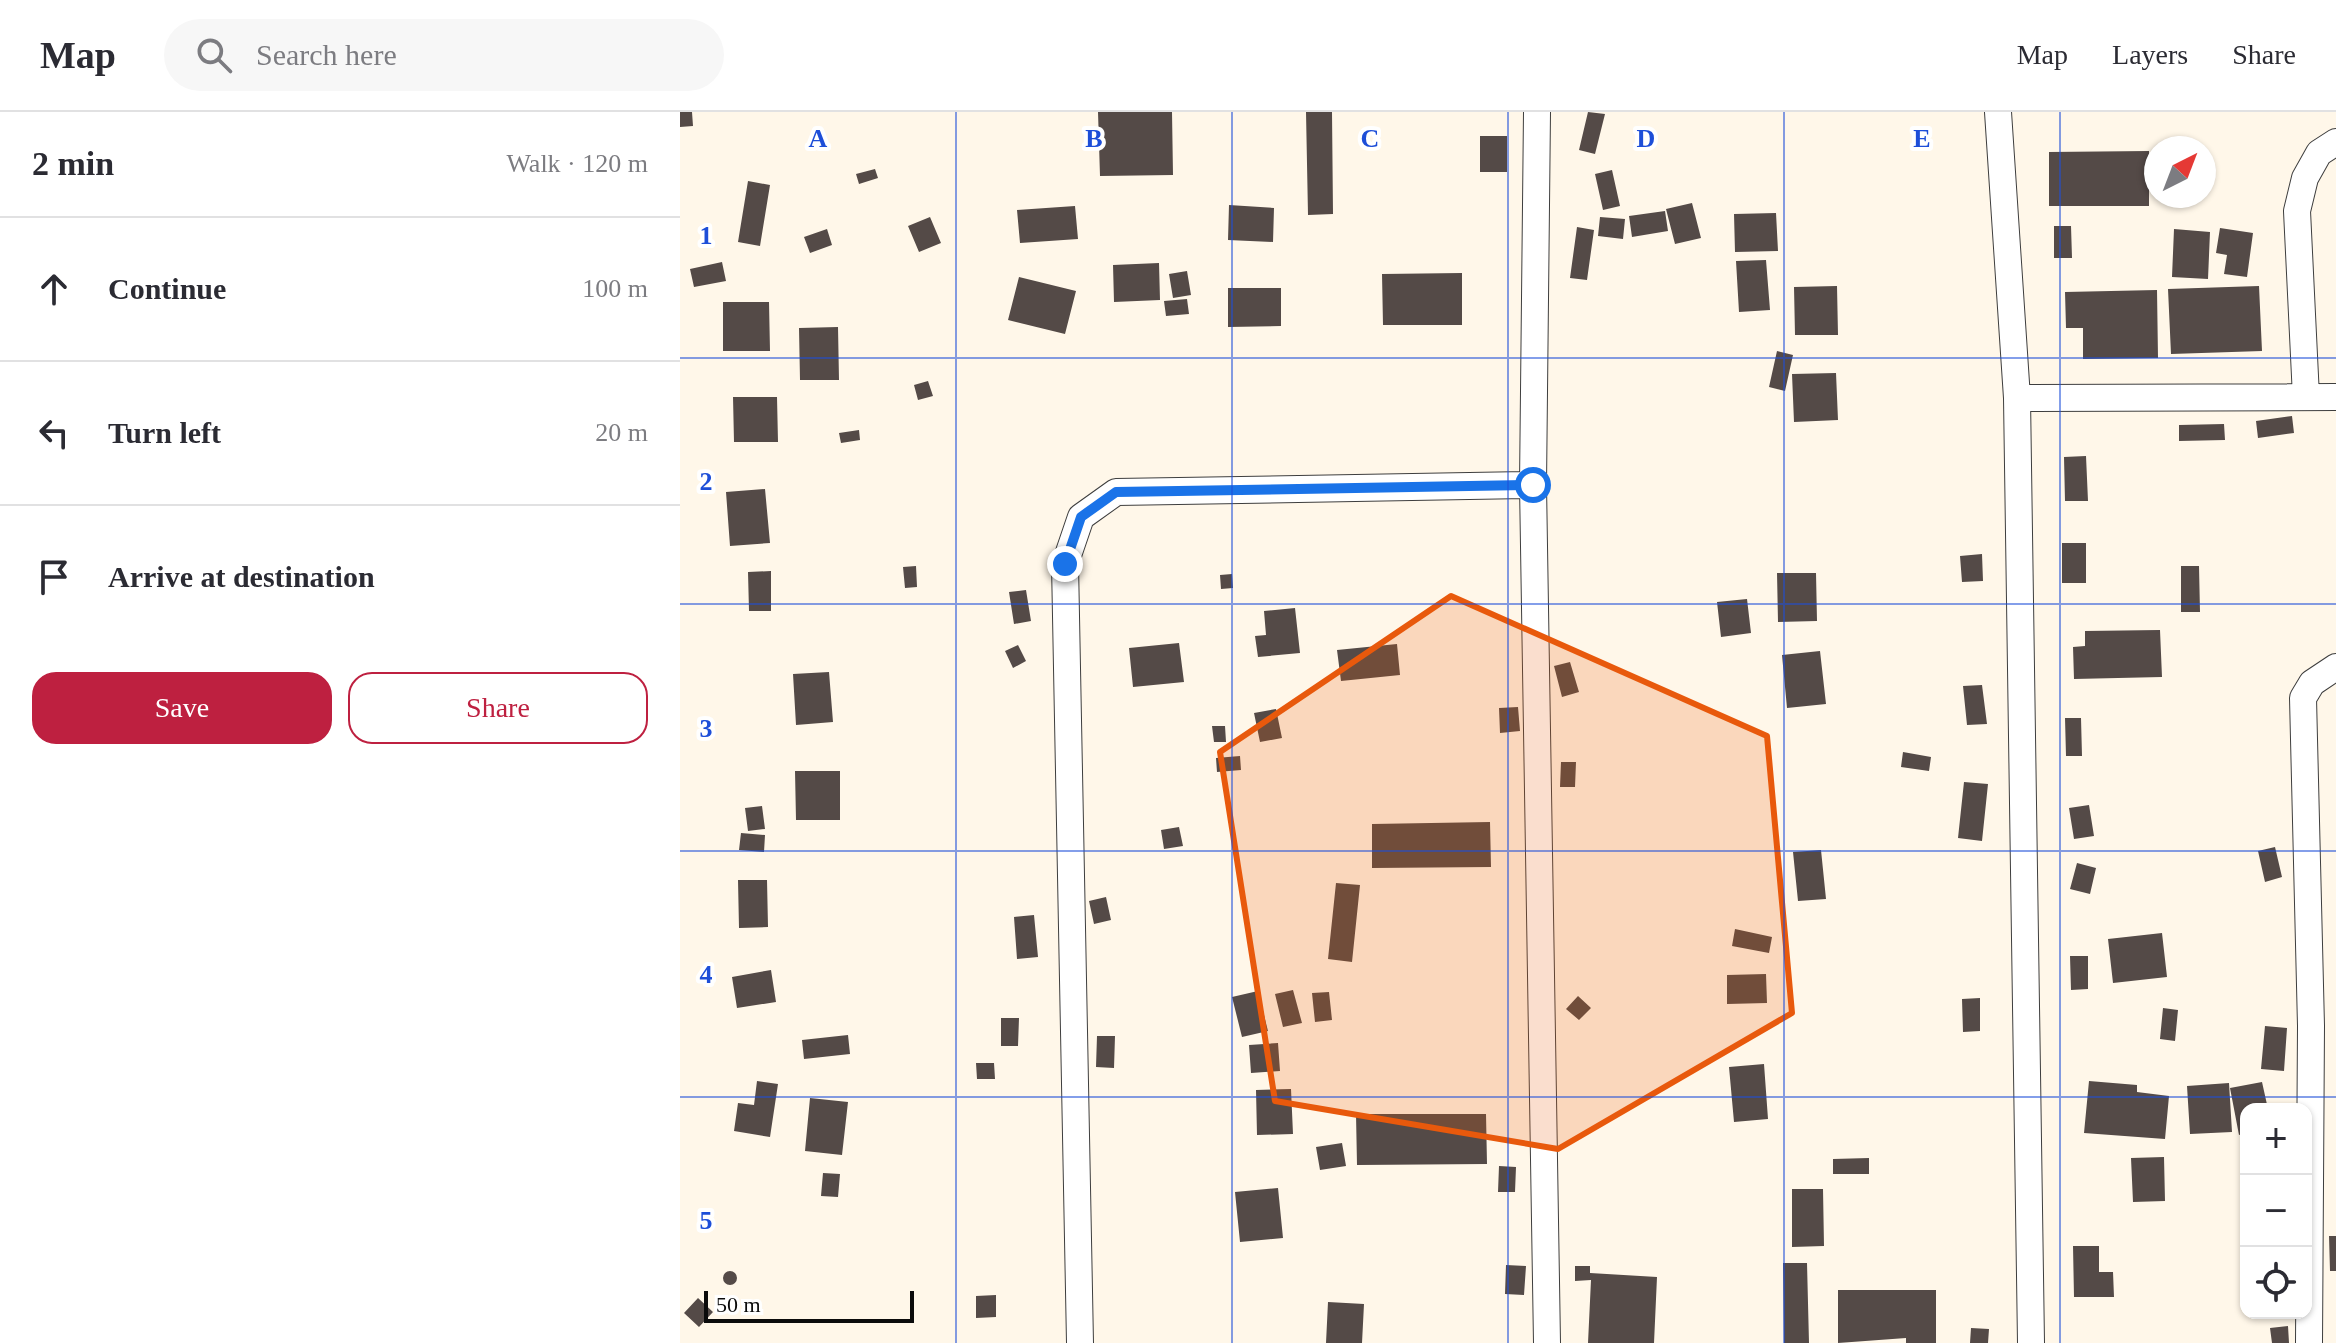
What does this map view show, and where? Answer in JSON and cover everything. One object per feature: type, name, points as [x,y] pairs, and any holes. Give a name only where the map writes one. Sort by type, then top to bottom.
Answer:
[{"type":"street","points":[[1537,112],[1533,485],[1547,1343]]},
{"type":"street","points":[[1998,112],[2017,398],[2031,1343]]},
{"type":"street","points":[[2306,397],[2297,211],[2305,178],[2319,153],[2336,142]]},
{"type":"street","points":[[2017,398],[2336,397]]},
{"type":"street","points":[[1080,1343],[1065,564],[1081,517],[1116,492],[1533,485]]},
{"type":"street","points":[[2309,1343],[2311,1026],[2303,698],[2312,683],[2336,667]]},
{"type":"highlighted area","points":[[1451,596],[1767,736],[1792,1013],[1558,1149],[1275,1101],[1220,752]]},
{"type":"building","points":[[680,112],[692,112],[693,126],[680,127]]},
{"type":"building","points":[[1098,112],[1172,112],[1173,175],[1100,176]]},
{"type":"building","points":[[1306,112],[1332,112],[1333,214],[1308,215]]},
{"type":"building","points":[[1588,112],[1605,114],[1595,154],[1579,150]]},
{"type":"building","points":[[1480,136],[1507,136],[1507,172],[1480,172]]},
{"type":"building","points":[[2144,151],[2144,206],[2049,206],[2049,152]]},
{"type":"building","points":[[875,169],[878,178],[859,184],[856,174]]},
{"type":"building","points":[[1612,170],[1620,206],[1603,210],[1595,174]]},
{"type":"building","points":[[748,181],[770,185],[760,246],[738,242]]},
{"type":"building","points":[[1692,203],[1701,238],[1675,244],[1666,209]]},
{"type":"building","points":[[1229,205],[1274,208],[1273,242],[1228,240]]},
{"type":"building","points":[[1075,206],[1078,239],[1020,243],[1017,210]]},
{"type":"building","points":[[1665,211],[1668,231],[1632,237],[1629,216]]},
{"type":"building","points":[[1776,213],[1778,251],[1735,252],[1734,214]]},
{"type":"building","points":[[930,217],[941,243],[919,252],[908,226]]},
{"type":"building","points":[[1600,217],[1625,219],[1623,239],[1598,236]]},
{"type":"building","points":[[2054,226],[2071,226],[2072,258],[2054,258]]},
{"type":"building","points":[[1577,227],[1594,230],[1587,280],[1570,278]]},
{"type":"building","points":[[2220,228],[2253,233],[2247,277],[2224,274],[2227,255],[2216,253]]},
{"type":"building","points":[[827,229],[832,245],[810,253],[804,237]]},
{"type":"building","points":[[2174,229],[2210,232],[2208,279],[2172,277]]},
{"type":"building","points":[[1766,260],[1770,310],[1739,312],[1736,261]]},
{"type":"building","points":[[722,262],[726,281],[694,287],[690,269]]},
{"type":"building","points":[[1159,263],[1160,300],[1114,302],[1113,265]]},
{"type":"building","points":[[1187,271],[1191,295],[1173,298],[1169,274]]},
{"type":"building","points":[[1462,273],[1462,325],[1383,325],[1382,274]]},
{"type":"building","points":[[1019,277],[1076,291],[1065,334],[1008,320]]},
{"type":"building","points":[[1837,286],[1838,335],[1795,335],[1794,287]]},
{"type":"building","points":[[2259,286],[2262,351],[2171,354],[2168,289]]},
{"type":"building","points":[[1228,288],[1281,288],[1281,326],[1228,327]]},
{"type":"building","points":[[2157,290],[2158,358],[2083,359],[2083,328],[2066,328],[2065,292]]},
{"type":"building","points":[[1187,299],[1189,314],[1166,316],[1164,301]]},
{"type":"building","points":[[723,302],[769,302],[770,351],[723,351]]},
{"type":"building","points":[[838,327],[839,380],[800,380],[799,328]]},
{"type":"building","points":[[1777,351],[1793,355],[1785,391],[1769,387]]},
{"type":"building","points":[[1836,373],[1838,420],[1794,422],[1792,374]]},
{"type":"building","points":[[928,381],[933,396],[918,400],[914,385]]},
{"type":"building","points":[[733,397],[777,397],[778,442],[734,442]]},
{"type":"building","points":[[2292,416],[2294,433],[2258,438],[2256,421]]},
{"type":"building","points":[[2224,424],[2225,440],[2179,441],[2179,425]]},
{"type":"building","points":[[859,430],[860,440],[841,443],[839,433]]},
{"type":"building","points":[[2086,456],[2088,501],[2065,501],[2064,457]]},
{"type":"building","points":[[765,489],[770,543],[730,546],[726,492]]},
{"type":"building","points":[[2062,543],[2086,543],[2086,583],[2062,583]]},
{"type":"building","points":[[1982,554],[1983,581],[1962,582],[1960,556]]},
{"type":"building","points":[[916,566],[917,587],[905,588],[903,567]]},
{"type":"building","points":[[2181,566],[2199,566],[2200,612],[2181,612]]},
{"type":"building","points":[[771,571],[771,611],[749,611],[748,572]]},
{"type":"building","points":[[1777,573],[1816,573],[1817,621],[1778,622]]},
{"type":"building","points":[[1232,574],[1233,588],[1221,589],[1220,575]]},
{"type":"building","points":[[1026,590],[1031,621],[1014,624],[1009,592]]},
{"type":"building","points":[[1747,599],[1751,633],[1721,637],[1717,602]]},
{"type":"building","points":[[1295,608],[1300,653],[1258,657],[1255,636],[1266,635],[1264,611]]},
{"type":"building","points":[[2160,630],[2162,677],[2074,679],[2073,647],[2085,646],[2085,631]]},
{"type":"building","points":[[1179,643],[1184,682],[1133,687],[1129,648]]},
{"type":"building","points":[[1397,644],[1400,675],[1341,681],[1337,650]]},
{"type":"building","points":[[1018,645],[1026,661],[1013,668],[1005,651]]},
{"type":"building","points":[[1820,651],[1826,704],[1787,708],[1782,655]]},
{"type":"building","points":[[1570,662],[1579,692],[1562,697],[1554,666]]},
{"type":"building","points":[[829,672],[833,722],[796,725],[793,674]]},
{"type":"building","points":[[1982,685],[1987,724],[1967,725],[1963,686]]},
{"type":"building","points":[[1518,707],[1520,731],[1500,733],[1499,708]]},
{"type":"building","points":[[1276,709],[1282,738],[1260,742],[1254,713]]},
{"type":"building","points":[[2065,718],[2081,718],[2082,756],[2066,756]]},
{"type":"building","points":[[1212,726],[1225,726],[1226,742],[1214,742]]},
{"type":"building","points":[[1903,752],[1931,757],[1929,771],[1901,767]]},
{"type":"building","points":[[1240,756],[1241,770],[1217,772],[1216,758]]},
{"type":"building","points":[[1561,762],[1576,762],[1575,787],[1560,787]]},
{"type":"building","points":[[795,771],[840,771],[840,820],[796,820]]},
{"type":"building","points":[[1964,782],[1988,784],[1982,841],[1958,838]]},
{"type":"building","points":[[2089,805],[2094,836],[2074,839],[2069,808]]},
{"type":"building","points":[[762,806],[765,829],[748,831],[745,808]]},
{"type":"building","points":[[1490,822],[1491,867],[1372,868],[1372,824]]},
{"type":"building","points":[[1179,827],[1183,846],[1164,849],[1161,830]]},
{"type":"building","points":[[741,833],[765,835],[764,852],[739,850]]},
{"type":"building","points":[[2275,847],[2282,877],[2265,882],[2258,851]]},
{"type":"building","points":[[1821,850],[1826,899],[1798,901],[1793,852]]},
{"type":"building","points":[[2077,863],[2096,868],[2090,894],[2070,889]]},
{"type":"building","points":[[738,880],[767,880],[768,927],[739,928]]},
{"type":"building","points":[[1336,883],[1360,885],[1352,962],[1328,959]]},
{"type":"building","points":[[1106,897],[1111,920],[1094,924],[1089,901]]},
{"type":"building","points":[[1034,915],[1038,957],[1017,959],[1014,917]]},
{"type":"building","points":[[1735,929],[1772,937],[1769,953],[1732,946]]},
{"type":"building","points":[[2162,933],[2167,977],[2113,983],[2108,939]]},
{"type":"building","points":[[2070,956],[2088,956],[2088,989],[2071,990]]},
{"type":"building","points":[[771,970],[776,1002],[737,1008],[732,977]]},
{"type":"building","points":[[1766,974],[1767,1003],[1727,1004],[1727,975]]},
{"type":"building","points":[[1293,990],[1302,1023],[1283,1027],[1275,994]]},
{"type":"building","points":[[1258,991],[1268,1031],[1242,1037],[1232,997]]},
{"type":"building","points":[[1329,992],[1332,1020],[1315,1022],[1312,993]]},
{"type":"building","points":[[1578,996],[1591,1008],[1579,1020],[1566,1009]]},
{"type":"building","points":[[1980,998],[1980,1031],[1963,1032],[1962,999]]},
{"type":"building","points":[[2163,1008],[2178,1010],[2175,1041],[2160,1039]]},
{"type":"building","points":[[1001,1018],[1019,1018],[1018,1046],[1001,1046]]},
{"type":"building","points":[[2265,1026],[2287,1028],[2284,1071],[2261,1069]]},
{"type":"building","points":[[848,1035],[850,1054],[804,1059],[802,1040]]},
{"type":"building","points":[[1097,1036],[1115,1036],[1114,1068],[1096,1067]]},
{"type":"building","points":[[1278,1043],[1280,1071],[1251,1073],[1249,1045]]},
{"type":"building","points":[[976,1063],[994,1063],[995,1079],[977,1079]]},
{"type":"building","points":[[1764,1064],[1768,1119],[1734,1122],[1729,1067]]},
{"type":"building","points":[[757,1081],[778,1084],[770,1137],[734,1131],[738,1103],[754,1105]]},
{"type":"building","points":[[2089,1081],[2137,1085],[2137,1092],[2169,1096],[2165,1139],[2084,1133]]},
{"type":"building","points":[[2262,1082],[2267,1103],[2240,1103],[2239,1135],[2230,1088]]},
{"type":"building","points":[[2229,1083],[2232,1132],[2190,1134],[2187,1086]]},
{"type":"building","points":[[1291,1089],[1293,1134],[1257,1135],[1256,1090]]},
{"type":"building","points":[[810,1098],[848,1102],[842,1155],[805,1151]]},
{"type":"building","points":[[1356,1114],[1486,1114],[1487,1164],[1357,1165]]},
{"type":"building","points":[[1342,1143],[1346,1166],[1320,1170],[1316,1147]]},
{"type":"building","points":[[2164,1157],[2165,1201],[2133,1202],[2131,1158]]},
{"type":"building","points":[[1869,1158],[1869,1174],[1833,1174],[1833,1159]]},
{"type":"building","points":[[1499,1166],[1516,1167],[1515,1192],[1498,1192]]},
{"type":"building","points":[[823,1173],[840,1174],[838,1197],[821,1196]]},
{"type":"building","points":[[1278,1188],[1283,1238],[1240,1242],[1235,1192]]},
{"type":"building","points":[[1792,1189],[1823,1189],[1824,1246],[1792,1247]]},
{"type":"building","points":[[2329,1236],[2336,1236],[2336,1271],[2330,1271]]},
{"type":"building","points":[[2073,1246],[2099,1246],[2099,1272],[2113,1272],[2114,1297],[2074,1297]]},
{"type":"building","points":[[1783,1263],[1807,1263],[1809,1343],[1784,1343]]},
{"type":"building","points":[[1506,1265],[1526,1266],[1524,1295],[1505,1294]]},
{"type":"building","points":[[1575,1266],[1590,1266],[1590,1273],[1657,1277],[1654,1343],[1588,1343],[1591,1280],[1575,1281]]},
{"type":"building","points":[[730,1271],[737,1278],[730,1285],[723,1278]]},
{"type":"building","points":[[1838,1290],[1936,1290],[1936,1343],[1906,1343],[1906,1338],[1838,1343]]},
{"type":"building","points":[[996,1295],[996,1317],[976,1318],[976,1296]]},
{"type":"building","points":[[698,1298],[713,1312],[699,1327],[684,1313]]},
{"type":"building","points":[[1328,1302],[1364,1304],[1362,1343],[1326,1343]]},
{"type":"building","points":[[2288,1326],[2289,1343],[2272,1343],[2270,1328]]},
{"type":"building","points":[[1971,1328],[1989,1329],[1988,1343],[1970,1343]]},
{"type":"route","points":[[1065,564],[1081,517],[1116,492],[1533,485]]}]
